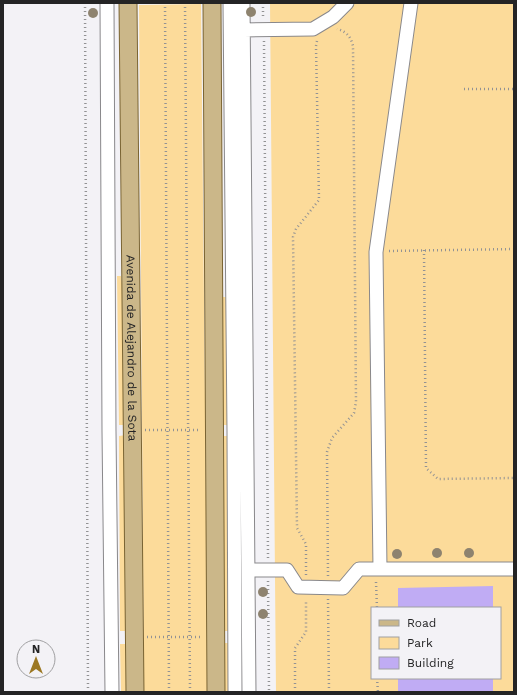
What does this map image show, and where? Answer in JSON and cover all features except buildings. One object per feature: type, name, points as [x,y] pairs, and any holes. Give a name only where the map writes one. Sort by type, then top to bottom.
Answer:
[{"type":"main road","name":"Avenida de Alejandro de la Sota","points":[[128,3],[135,692]]},
{"type":"main road","points":[[212,4],[216,692]]},
{"type":"street","name":"Avenida de Alejandro de la Sota","points":[[107,3],[112,692]]},
{"type":"street","points":[[230,3],[235,692]]},
{"type":"street","points":[[244,3],[248,692]]},
{"type":"street","points":[[244,30],[313,29],[333,16],[347,3]]},
{"type":"street","points":[[378,569],[376,252],[411,3]]},
{"type":"street","points":[[248,570],[288,570],[298,587],[344,588],[359,569],[514,568]]},
{"type":"path","points":[[85,3],[88,692]]},
{"type":"path","points":[[165,3],[169,692]]},
{"type":"path","points":[[185,3],[190,692]]},
{"type":"path","points":[[263,3],[269,692]]},
{"type":"path","points":[[329,692],[327,452],[332,438],[354,413],[356,402],[353,46],[349,35],[340,29],[334,29]]},
{"type":"path","points":[[295,692],[295,648],[306,632],[306,544],[297,528],[293,237],[296,229],[319,200],[316,46],[320,36]]},
{"type":"path","points":[[464,89],[514,89]]},
{"type":"path","points":[[376,252],[514,249]]},
{"type":"path","points":[[424,250],[426,468],[438,479],[514,478]]},
{"type":"path","points":[[143,430],[201,430]]},
{"type":"path","points":[[376,607],[378,569]]},
{"type":"path","points":[[143,637],[203,637]]},
{"type":"path","points":[[377,679],[378,692]]},
{"type":"green space","points":[[270,3],[514,3],[514,692],[276,692]]},
{"type":"green space","points":[[201,4],[208,692],[144,692],[139,5]]},
{"type":"green space","points":[[117,276],[121,276],[124,298],[126,425],[119,425]]},
{"type":"green space","points":[[221,297],[228,297],[229,425],[221,425]]},
{"type":"green space","points":[[126,435],[127,631],[120,631],[119,436]]},
{"type":"green space","points":[[221,436],[229,436],[231,631],[222,631]]},
{"type":"green space","points":[[221,643],[230,643],[231,692],[222,692]]},
{"type":"green space","points":[[120,644],[127,644],[127,692],[121,692]]}]
